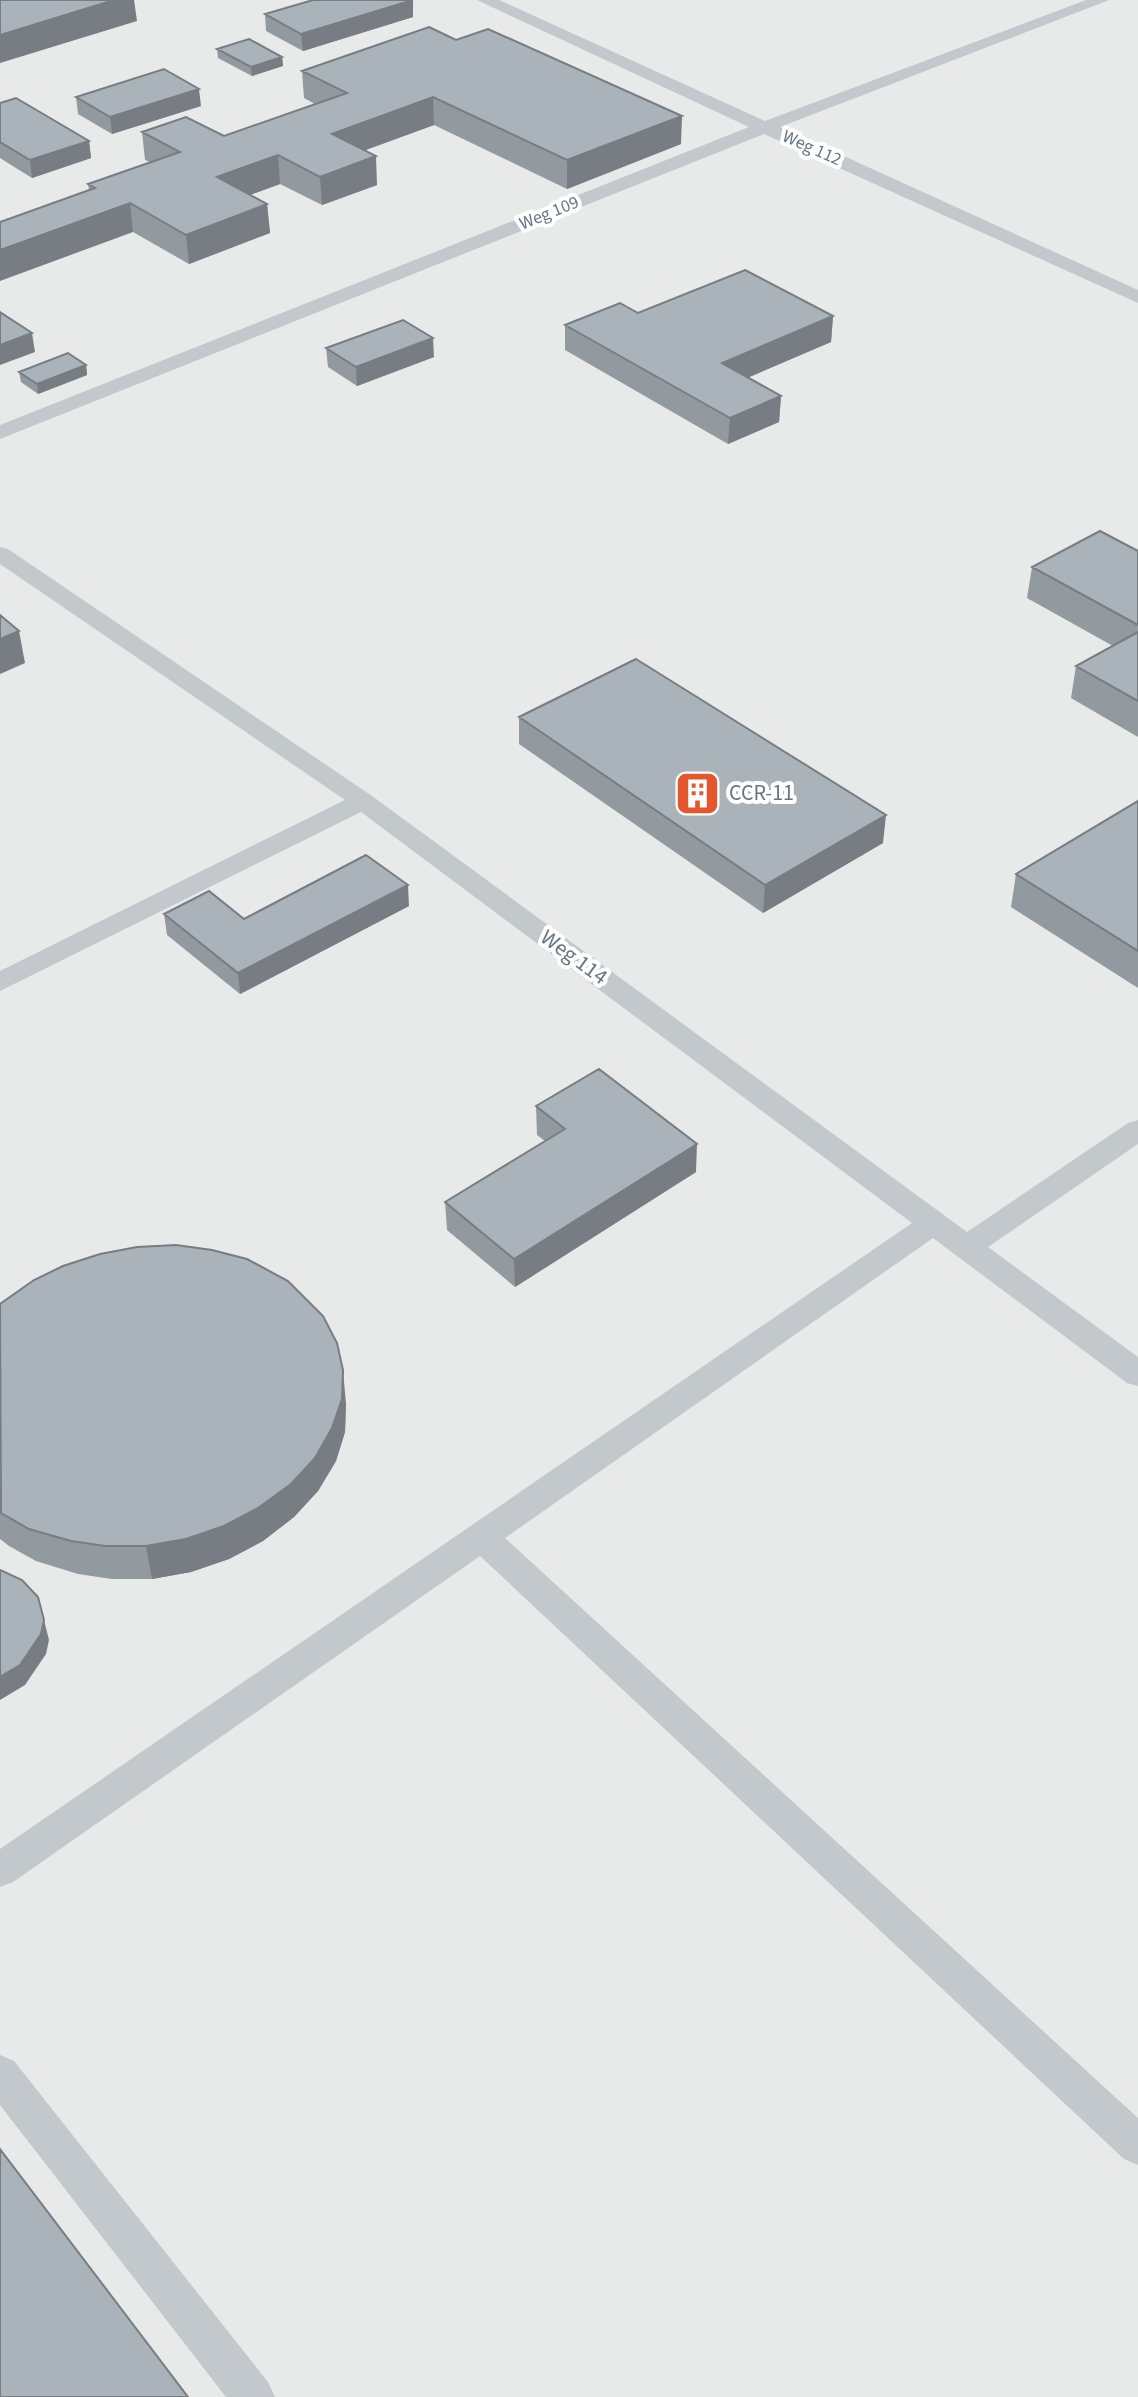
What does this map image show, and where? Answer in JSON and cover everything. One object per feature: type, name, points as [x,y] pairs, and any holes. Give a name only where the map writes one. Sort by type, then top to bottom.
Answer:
[{"type":"lane","name":"Weg 112","points":[[485,0],[1138,297]]},
{"type":"lane","name":"Weg 109","points":[[0,433],[765,127],[1101,0]]},
{"type":"lane","name":"Weg 114","points":[[0,554],[363,801],[1138,1374]]},
{"type":"lane","points":[[0,982],[363,801]]},
{"type":"lane","points":[[967,1247],[1138,1130]]},
{"type":"lane","points":[[0,1870],[934,1223]]},
{"type":"lane","points":[[482,1537],[1138,2145]]},
{"type":"lane","points":[[0,2074],[253,2397]]},
{"type":"shaded area","points":[[0,0],[1138,0],[1138,2397],[0,2397]]},
{"type":"building","points":[[0,0],[114,0],[0,35]]},
{"type":"building","points":[[313,0],[413,0],[301,34],[265,14]]},
{"type":"building","points":[[429,27],[456,40],[488,29],[682,116],[567,160],[433,97],[332,134],[376,156],[320,177],[278,155],[217,177],[267,204],[186,235],[130,203],[0,250],[0,222],[95,188],[88,184],[180,152],[142,132],[186,117],[224,136],[347,93],[302,71]]},
{"type":"building","points":[[249,39],[282,57],[251,67],[217,49]]},
{"type":"building","points":[[164,69],[199,89],[110,117],[76,97]]},
{"type":"building","points":[[16,98],[89,141],[30,160],[0,142],[0,103]]},
{"type":"building","points":[[745,270],[833,316],[722,363],[781,396],[730,418],[565,325],[620,303],[638,313]]},
{"type":"building","points":[[0,312],[32,333],[0,345]]},
{"type":"building","points":[[403,320],[433,338],[356,367],[326,348]]},
{"type":"building","points":[[68,353],[86,365],[37,384],[19,372]]},
{"type":"building","points":[[1100,531],[1138,551],[1138,625],[1032,567]]},
{"type":"building","points":[[0,615],[19,631],[0,639]]},
{"type":"building","points":[[1138,632],[1138,701],[1076,666]]},
{"type":"building","name":"CCR-11","points":[[636,659],[886,815],[765,885],[519,717]]},
{"type":"building","points":[[1138,801],[1138,951],[1016,874]]},
{"type":"building","points":[[366,855],[408,885],[238,973],[164,914],[209,891],[244,919]]},
{"type":"building","points":[[599,1069],[697,1144],[514,1259],[445,1202],[565,1129],[536,1106]]},
{"type":"building","points":[[176,1245],[247,1259],[288,1281],[323,1316],[337,1343],[343,1370],[342,1399],[332,1428],[315,1458],[291,1484],[258,1508],[224,1526],[186,1539],[146,1546],[105,1546],[71,1541],[29,1529],[1,1513],[0,1304],[34,1280],[63,1266],[100,1254],[137,1247]]},
{"type":"building","points":[[0,1570],[22,1580],[38,1597],[44,1620],[41,1634],[20,1665],[0,1677]]},
{"type":"building","points":[[0,2149],[188,2397],[0,2397]]},
{"type":"place","name":"CCR-11","points":[[698,793]]}]
